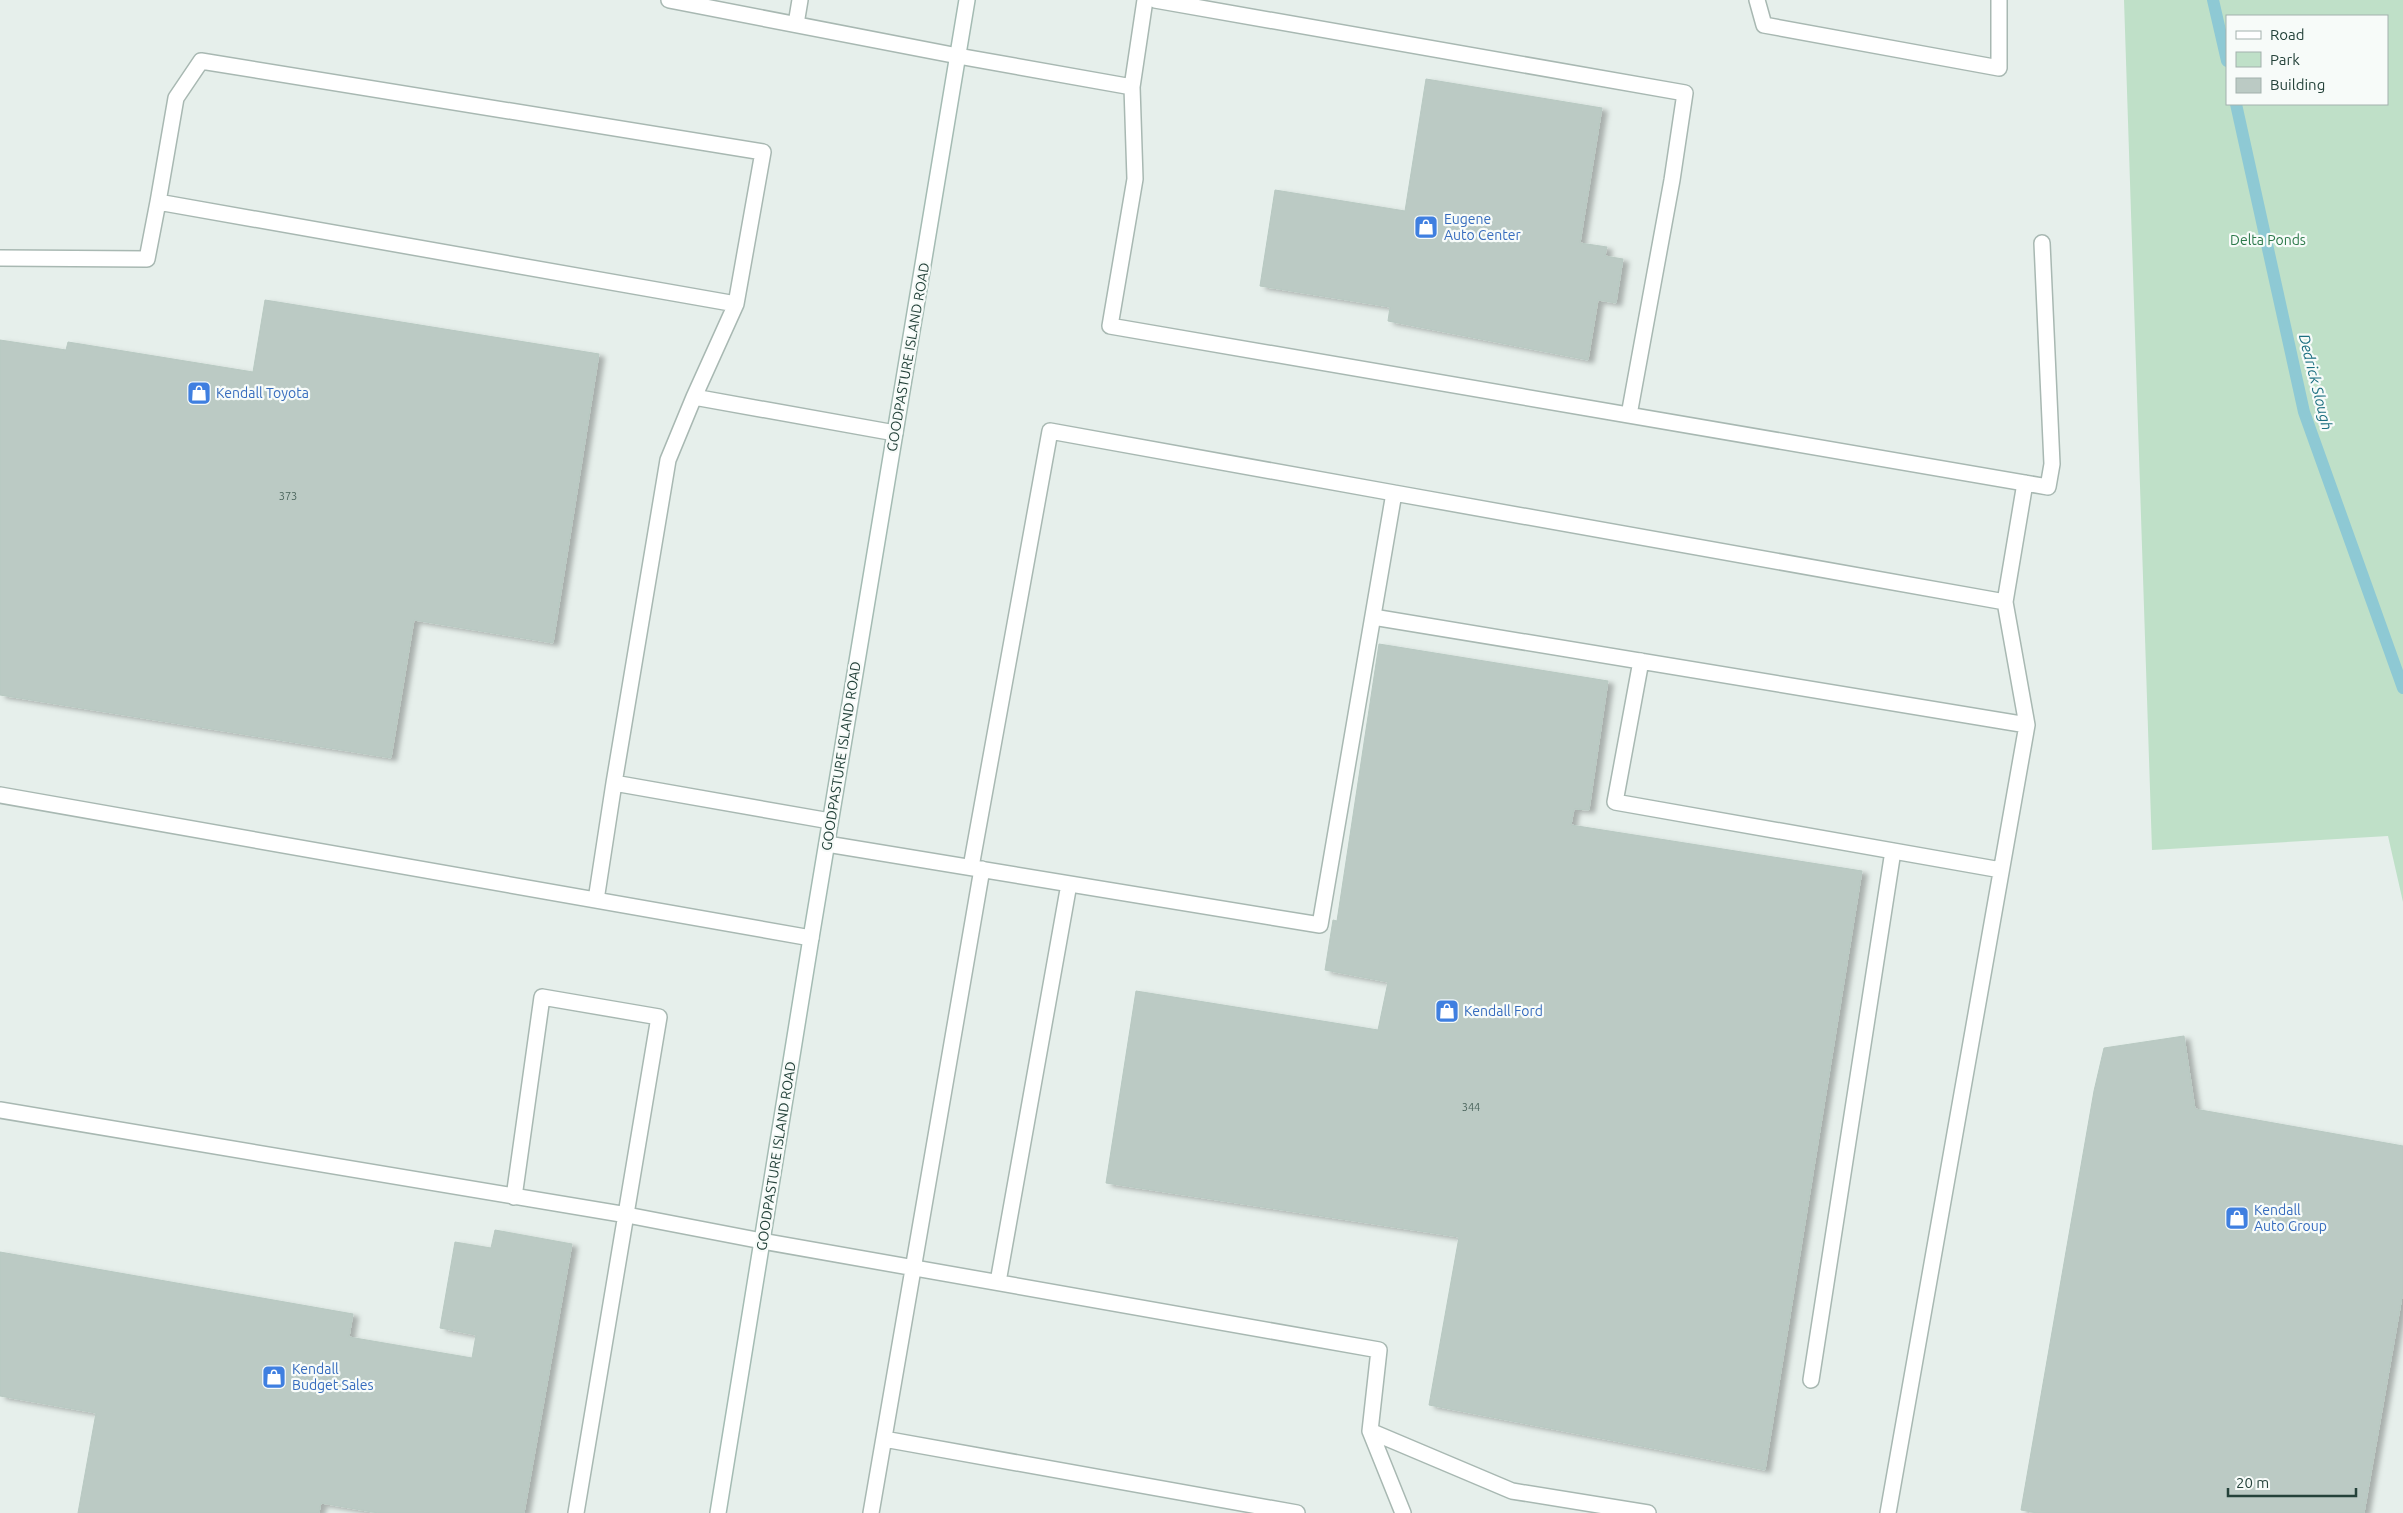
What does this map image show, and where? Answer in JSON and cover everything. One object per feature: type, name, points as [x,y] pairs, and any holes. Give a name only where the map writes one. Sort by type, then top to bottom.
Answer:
[{"type":"main road","points":[[669,0],[958,56],[1132,87]]},
{"type":"main road","points":[[796,24],[800,0]]},
{"type":"main road","name":"GOODPASTURE ISLAND ROAD","points":[[718,1513],[830,821],[967,0]]},
{"type":"main road","points":[[1145,0],[1132,87],[1135,179],[1110,326],[2048,487],[2052,464],[2042,244]]},
{"type":"main road","points":[[1155,0],[1684,93],[1672,180],[1629,415]]},
{"type":"main road","points":[[1757,0],[1764,25],[1999,68],[1998,0]]},
{"type":"main road","points":[[0,259],[147,258],[176,98],[201,61],[763,152],[736,304],[668,460],[596,900]]},
{"type":"main road","points":[[158,202],[736,304]]},
{"type":"main road","points":[[694,397],[895,433]]},
{"type":"main road","points":[[871,1513],[915,1268],[976,868],[1050,431],[2005,602]]},
{"type":"main road","points":[[1888,1513],[2027,725],[2005,602],[2025,483]]},
{"type":"main road","points":[[827,844],[1320,925],[1394,493]]},
{"type":"main road","points":[[1373,617],[2027,725]]},
{"type":"main road","points":[[1641,661],[1615,802],[2001,870]]},
{"type":"main road","points":[[614,783],[830,821]]},
{"type":"main road","points":[[0,795],[811,938]]},
{"type":"main road","points":[[1811,1380],[1893,851]]},
{"type":"main road","points":[[998,1282],[1068,884]]},
{"type":"main road","points":[[514,1197],[542,996],[659,1017],[576,1513]]},
{"type":"main road","points":[[0,1110],[627,1215],[762,1241],[1379,1350],[1370,1431],[1403,1513]]},
{"type":"main road","points":[[1370,1431],[1512,1491],[1648,1513]]},
{"type":"main road","points":[[884,1439],[1297,1513]]},
{"type":"green space","name":"Delta Ponds","points":[[2124,0],[2403,0],[2403,902],[2388,836],[2152,850]]},
{"type":"building","name":"Eugene Auto Center","points":[[1426,79],[1602,108],[1580,243],[1607,247],[1605,256],[1623,259],[1616,303],[1598,300],[1588,360],[1388,321],[1390,307],[1260,286],[1275,190],[1405,211]]},
{"type":"building","points":[[265,300],[599,354],[553,643],[414,620],[391,758],[0,695],[0,340],[66,350],[68,342],[253,372]]},
{"type":"building","points":[[1379,644],[1608,681],[1589,810],[1574,809],[1571,825],[1862,871],[1765,1470],[1429,1405],[1459,1237],[1106,1183],[1136,991],[1378,1030],[1388,982],[1325,970],[1333,920],[1337,921]]},
{"type":"building","name":"Kendall Auto Group","points":[[2184,1036],[2195,1109],[2403,1146],[2403,1291],[2364,1513],[2037,1513],[2021,1510],[2094,1091],[2104,1048]]},
{"type":"building","name":"Kendall Budget Sales","points":[[495,1230],[572,1244],[524,1513],[378,1513],[321,1503],[319,1513],[78,1513],[96,1413],[0,1396],[0,1252],[353,1314],[349,1337],[472,1358],[476,1335],[440,1328],[455,1242],[491,1248]]},
{"type":"waterway","name":"Dedrick Slough","points":[[2213,0],[2226,57]]},
{"type":"waterway","name":"Dedrick Slough","points":[[2236,105],[2304,412],[2403,688]]},
{"type":"place","name":"Eugene Auto Center","points":[[1426,227]]},
{"type":"place","name":"Kendall Toyota","points":[[199,393]]},
{"type":"place","name":"Kendall Ford","points":[[1447,1011]]},
{"type":"place","name":"Kendall Auto Group","points":[[2237,1218]]},
{"type":"place","name":"Kendall Budget Sales","points":[[274,1377]]}]
